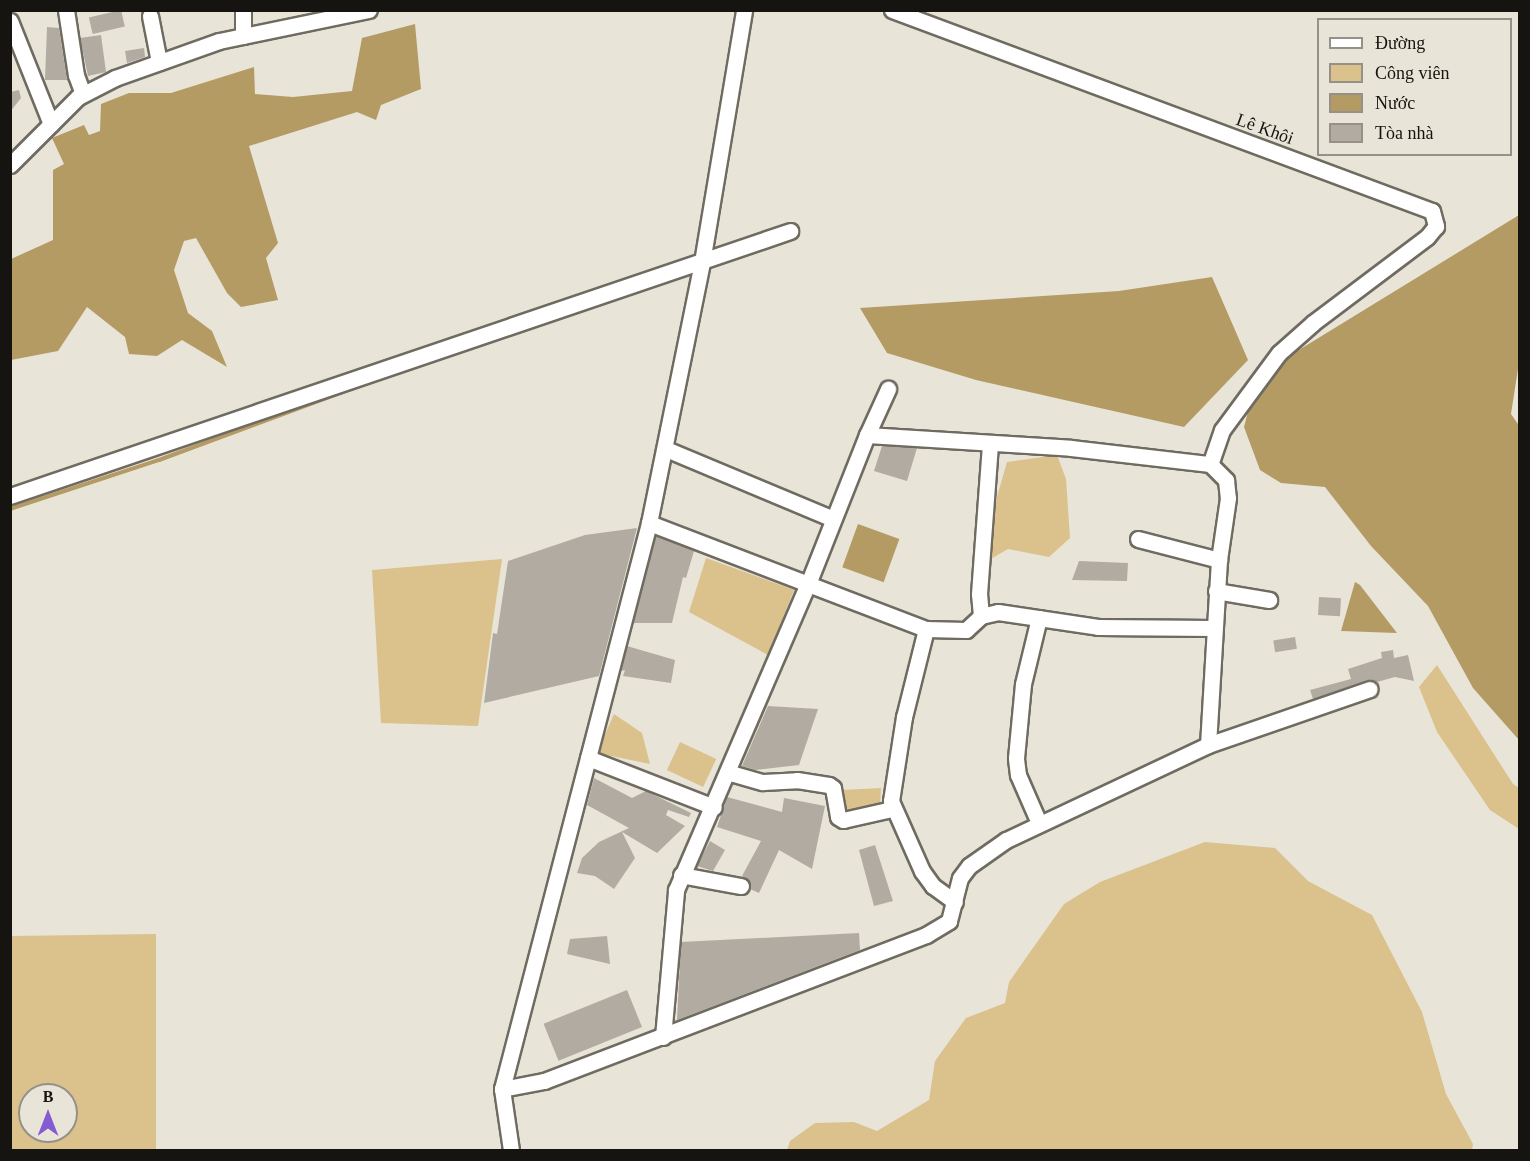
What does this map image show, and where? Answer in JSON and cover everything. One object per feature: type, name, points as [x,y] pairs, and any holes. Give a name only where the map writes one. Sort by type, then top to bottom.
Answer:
[{"type":"street","points":[[66,10],[76,75],[83,94]]},
{"type":"street","points":[[243,10],[243,36]]},
{"type":"street","points":[[13,157],[83,94],[159,63],[243,36],[293,29],[369,10]]},
{"type":"street","points":[[512,1150],[502,1089],[649,523],[666,449],[702,262],[744,10]]},
{"type":"street","name":"Lê Khôi","points":[[892,10],[1432,211],[1436,226],[1427,237],[1313,323],[1279,353],[1222,430],[1210,464]]},
{"type":"street","points":[[150,16],[159,63]]},
{"type":"street","points":[[10,21],[51,124]]},
{"type":"street","points":[[10,496],[790,231]]},
{"type":"street","points":[[663,1037],[672,919],[681,875],[714,807],[888,389]]},
{"type":"street","points":[[867,435],[990,443],[1210,464],[1226,480],[1228,492],[1213,628],[1208,745]]},
{"type":"street","points":[[981,616],[990,443]]},
{"type":"street","points":[[666,449],[833,519]]},
{"type":"street","points":[[649,523],[926,629],[966,630],[981,616],[998,612],[1114,628],[1213,628]]},
{"type":"street","points":[[1138,539],[1219,560]]},
{"type":"street","points":[[1216,591],[1269,600]]},
{"type":"street","points":[[1039,618],[1023,684],[1016,758],[1018,775],[1039,823]]},
{"type":"street","points":[[926,629],[896,757],[892,809],[922,871],[933,886],[955,902]]},
{"type":"street","points":[[502,1089],[538,1083],[926,935],[949,921],[960,878],[969,866],[1039,823],[1208,745],[1370,689]]},
{"type":"street","points":[[588,758],[714,807]]},
{"type":"street","points":[[727,772],[763,782],[797,780],[829,785],[833,788],[838,817],[843,820],[892,809]]},
{"type":"street","points":[[681,875],[741,886]]},
{"type":"green space","points":[[1057,455],[1066,479],[1070,538],[1049,557],[1008,549],[977,567],[1007,462]]},
{"type":"green space","points":[[706,558],[794,590],[768,655],[689,612]]},
{"type":"green space","points":[[502,559],[478,726],[381,723],[372,570]]},
{"type":"green space","points":[[1437,665],[1513,784],[1519,788],[1519,829],[1490,810],[1437,732],[1419,687]]},
{"type":"green space","points":[[614,714],[642,733],[650,764],[597,753]]},
{"type":"green space","points":[[680,742],[716,759],[703,787],[667,770]]},
{"type":"green space","points":[[881,788],[880,808],[842,815],[842,790]]},
{"type":"green space","points":[[1205,842],[1275,848],[1308,881],[1372,915],[1422,1012],[1446,1094],[1473,1144],[1472,1150],[787,1150],[790,1141],[815,1123],[854,1122],[877,1131],[929,1100],[935,1061],[966,1018],[1005,1003],[1009,982],[1064,904],[1100,882]]},
{"type":"green space","points":[[156,934],[156,1150],[11,1150],[11,936]]},
{"type":"water","points":[[415,24],[421,89],[381,105],[376,120],[357,112],[249,146],[278,243],[266,258],[278,300],[241,307],[227,293],[196,238],[184,241],[174,270],[188,313],[212,331],[227,367],[182,340],[157,356],[129,354],[125,337],[87,307],[58,351],[11,360],[11,259],[53,240],[53,170],[64,164],[52,138],[84,125],[89,135],[100,131],[101,104],[129,93],[171,93],[254,67],[255,94],[293,97],[352,91],[362,38]]},
{"type":"water","points":[[1519,215],[1520,356],[1511,414],[1520,427],[1519,740],[1473,688],[1428,606],[1371,546],[1325,487],[1281,483],[1260,470],[1244,427],[1250,404],[1289,356]]},
{"type":"water","points":[[1212,277],[1248,360],[1184,427],[976,380],[887,353],[860,308],[1119,291]]},
{"type":"water","points":[[858,524],[899,539],[884,582],[842,567]]},
{"type":"water","points":[[1355,582],[1360,585],[1397,633],[1341,631]]},
{"type":"building","points":[[121,10],[125,27],[93,34],[89,17]]},
{"type":"building","points":[[47,27],[59,28],[67,80],[45,80]]},
{"type":"building","points":[[101,35],[106,72],[88,76],[80,38]]},
{"type":"building","points":[[144,48],[145,57],[127,63],[125,51]]},
{"type":"building","points":[[19,90],[21,98],[10,112],[10,92]]},
{"type":"building","points":[[882,446],[917,448],[907,481],[874,471]]},
{"type":"building","points":[[637,528],[599,676],[484,703],[493,633],[497,634],[508,561],[585,535]]},
{"type":"building","points":[[656,536],[694,551],[686,578],[683,577],[672,623],[633,623]]},
{"type":"building","points":[[1079,561],[1128,563],[1127,581],[1072,580]]},
{"type":"building","points":[[1319,597],[1341,598],[1340,616],[1318,615]]},
{"type":"building","points":[[1295,637],[1297,649],[1275,652],[1273,640]]},
{"type":"building","points":[[627,646],[675,660],[671,683],[623,676],[625,670],[621,671]]},
{"type":"building","points":[[1393,650],[1394,658],[1408,655],[1414,681],[1395,677],[1377,682],[1367,680],[1313,699],[1310,690],[1351,679],[1348,669],[1382,658],[1381,652]]},
{"type":"building","points":[[768,706],[818,709],[799,765],[755,770],[742,766]]},
{"type":"building","points":[[594,778],[632,798],[646,791],[691,813],[689,817],[668,810],[666,815],[685,826],[657,853],[622,832],[635,858],[614,889],[595,876],[577,873],[582,858],[599,842],[629,828],[587,805]]},
{"type":"building","points":[[727,797],[782,812],[784,798],[825,806],[812,869],[779,850],[759,893],[750,889],[750,882],[742,876],[761,841],[717,827]]},
{"type":"building","points":[[710,841],[725,850],[713,871],[697,866]]},
{"type":"building","points":[[875,845],[893,901],[874,906],[859,850]]},
{"type":"building","points":[[859,933],[860,950],[677,1020],[681,942]]},
{"type":"building","points":[[607,936],[610,964],[567,954],[570,939]]},
{"type":"building","points":[[627,990],[642,1027],[559,1061],[544,1024]]},
{"type":"waterway","points":[[10,509],[159,460],[411,367]]}]
